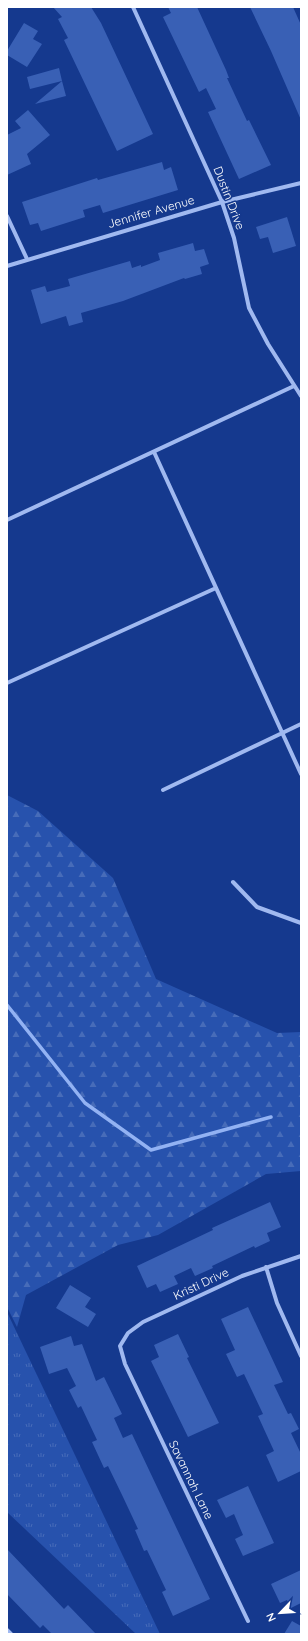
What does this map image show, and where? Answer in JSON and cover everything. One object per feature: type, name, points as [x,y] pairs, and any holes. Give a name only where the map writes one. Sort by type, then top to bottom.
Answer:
[{"type":"street","name":"Dustin Drive","points":[[134,7],[222,202],[234,238],[249,308],[268,344],[301,396]]},
{"type":"street","name":"Jennifer Avenue","points":[[7,266],[222,202],[301,182]]},
{"type":"street","points":[[7,216],[27,259]]},
{"type":"street","points":[[7,520],[294,386]]},
{"type":"street","points":[[154,452],[301,774]]},
{"type":"street","points":[[7,683],[216,588]]},
{"type":"street","points":[[163,790],[301,724]]},
{"type":"street","points":[[233,882],[256,907],[301,923]]},
{"type":"street","name":"Kristi Drive","points":[[120,1346],[128,1333],[143,1322],[242,1276],[301,1256]]},
{"type":"street","points":[[266,1267],[277,1304],[301,1356]]},
{"type":"street","name":"Savannah Lane","points":[[120,1346],[125,1364],[248,1621]]},
{"type":"street","points":[[7,1630],[11,1634]]},
{"type":"green space","points":[[7,795],[38,811],[113,878],[156,979],[277,1033],[301,1032],[301,1171],[266,1174],[158,1235],[118,1245],[26,1295],[17,1327],[7,1307]]},
{"type":"green space","points":[[7,1312],[160,1634],[136,1634],[7,1512]]},
{"type":"building","points":[[53,7],[91,7],[101,23],[153,134],[117,151],[64,40],[68,38],[58,19],[62,17]]},
{"type":"building","points":[[168,7],[197,7],[226,70],[229,78],[227,78],[247,121],[249,120],[271,165],[239,179],[208,112],[216,109],[206,88],[199,92],[163,17],[171,13]]},
{"type":"building","points":[[250,7],[293,7],[301,25],[301,120],[271,51]]},
{"type":"building","points":[[24,23],[38,31],[33,39],[42,44],[27,67],[7,55],[7,51]]},
{"type":"building","points":[[59,68],[62,81],[30,89],[27,77]]},
{"type":"building","points":[[62,81],[66,96],[35,104]]},
{"type":"building","points":[[28,110],[50,135],[27,154],[31,164],[7,175],[7,135],[21,128],[15,121]]},
{"type":"building","points":[[162,162],[164,170],[171,167],[178,190],[103,213],[100,205],[83,210],[85,217],[41,231],[38,223],[30,225],[22,202],[97,178],[98,180]]},
{"type":"building","points":[[287,217],[296,246],[273,253],[268,237],[260,239],[256,227]]},
{"type":"building","points":[[193,243],[195,251],[204,249],[209,264],[200,267],[202,274],[184,278],[123,301],[81,313],[83,322],[69,326],[66,316],[41,324],[31,290],[45,286],[47,292],[70,286],[68,279],[130,261],[132,268],[141,265],[141,267],[160,260],[158,253]]},
{"type":"building","points":[[270,1202],[281,1227],[267,1233],[270,1241],[255,1248],[254,1246],[212,1266],[213,1268],[195,1276],[191,1268],[174,1276],[178,1284],[160,1292],[156,1284],[147,1288],[137,1266],[213,1230],[212,1228]]},
{"type":"building","points":[[70,1285],[91,1298],[85,1307],[96,1314],[88,1327],[56,1308]]},
{"type":"building","points":[[248,1307],[283,1382],[274,1385],[288,1414],[291,1413],[299,1429],[291,1433],[301,1454],[301,1471],[278,1482],[266,1455],[274,1451],[258,1416],[263,1414],[244,1374],[237,1377],[226,1354],[235,1350],[221,1319]]},
{"type":"building","points":[[178,1334],[189,1357],[187,1358],[219,1423],[188,1437],[151,1361],[159,1357],[154,1345]]},
{"type":"building","points":[[71,1336],[74,1346],[82,1344],[96,1381],[104,1377],[122,1414],[114,1418],[123,1438],[132,1434],[210,1599],[173,1616],[162,1592],[166,1590],[147,1550],[144,1551],[135,1530],[138,1529],[108,1466],[104,1468],[92,1442],[97,1440],[81,1406],[78,1408],[69,1390],[76,1386],[67,1368],[49,1374],[40,1347]]},
{"type":"building","points":[[248,1486],[274,1543],[243,1556],[235,1539],[243,1535],[234,1514],[226,1518],[217,1500]]},
{"type":"building","points":[[7,1549],[64,1609],[68,1605],[96,1634],[52,1634],[43,1625],[40,1628],[7,1594]]},
{"type":"building","points":[[301,1570],[301,1603],[291,1608],[287,1600],[280,1603],[271,1584]]},
{"type":"building","points":[[292,1621],[301,1626],[301,1634],[284,1634]]},
{"type":"waterway","points":[[7,1005],[85,1103],[151,1150],[271,1117]]}]
